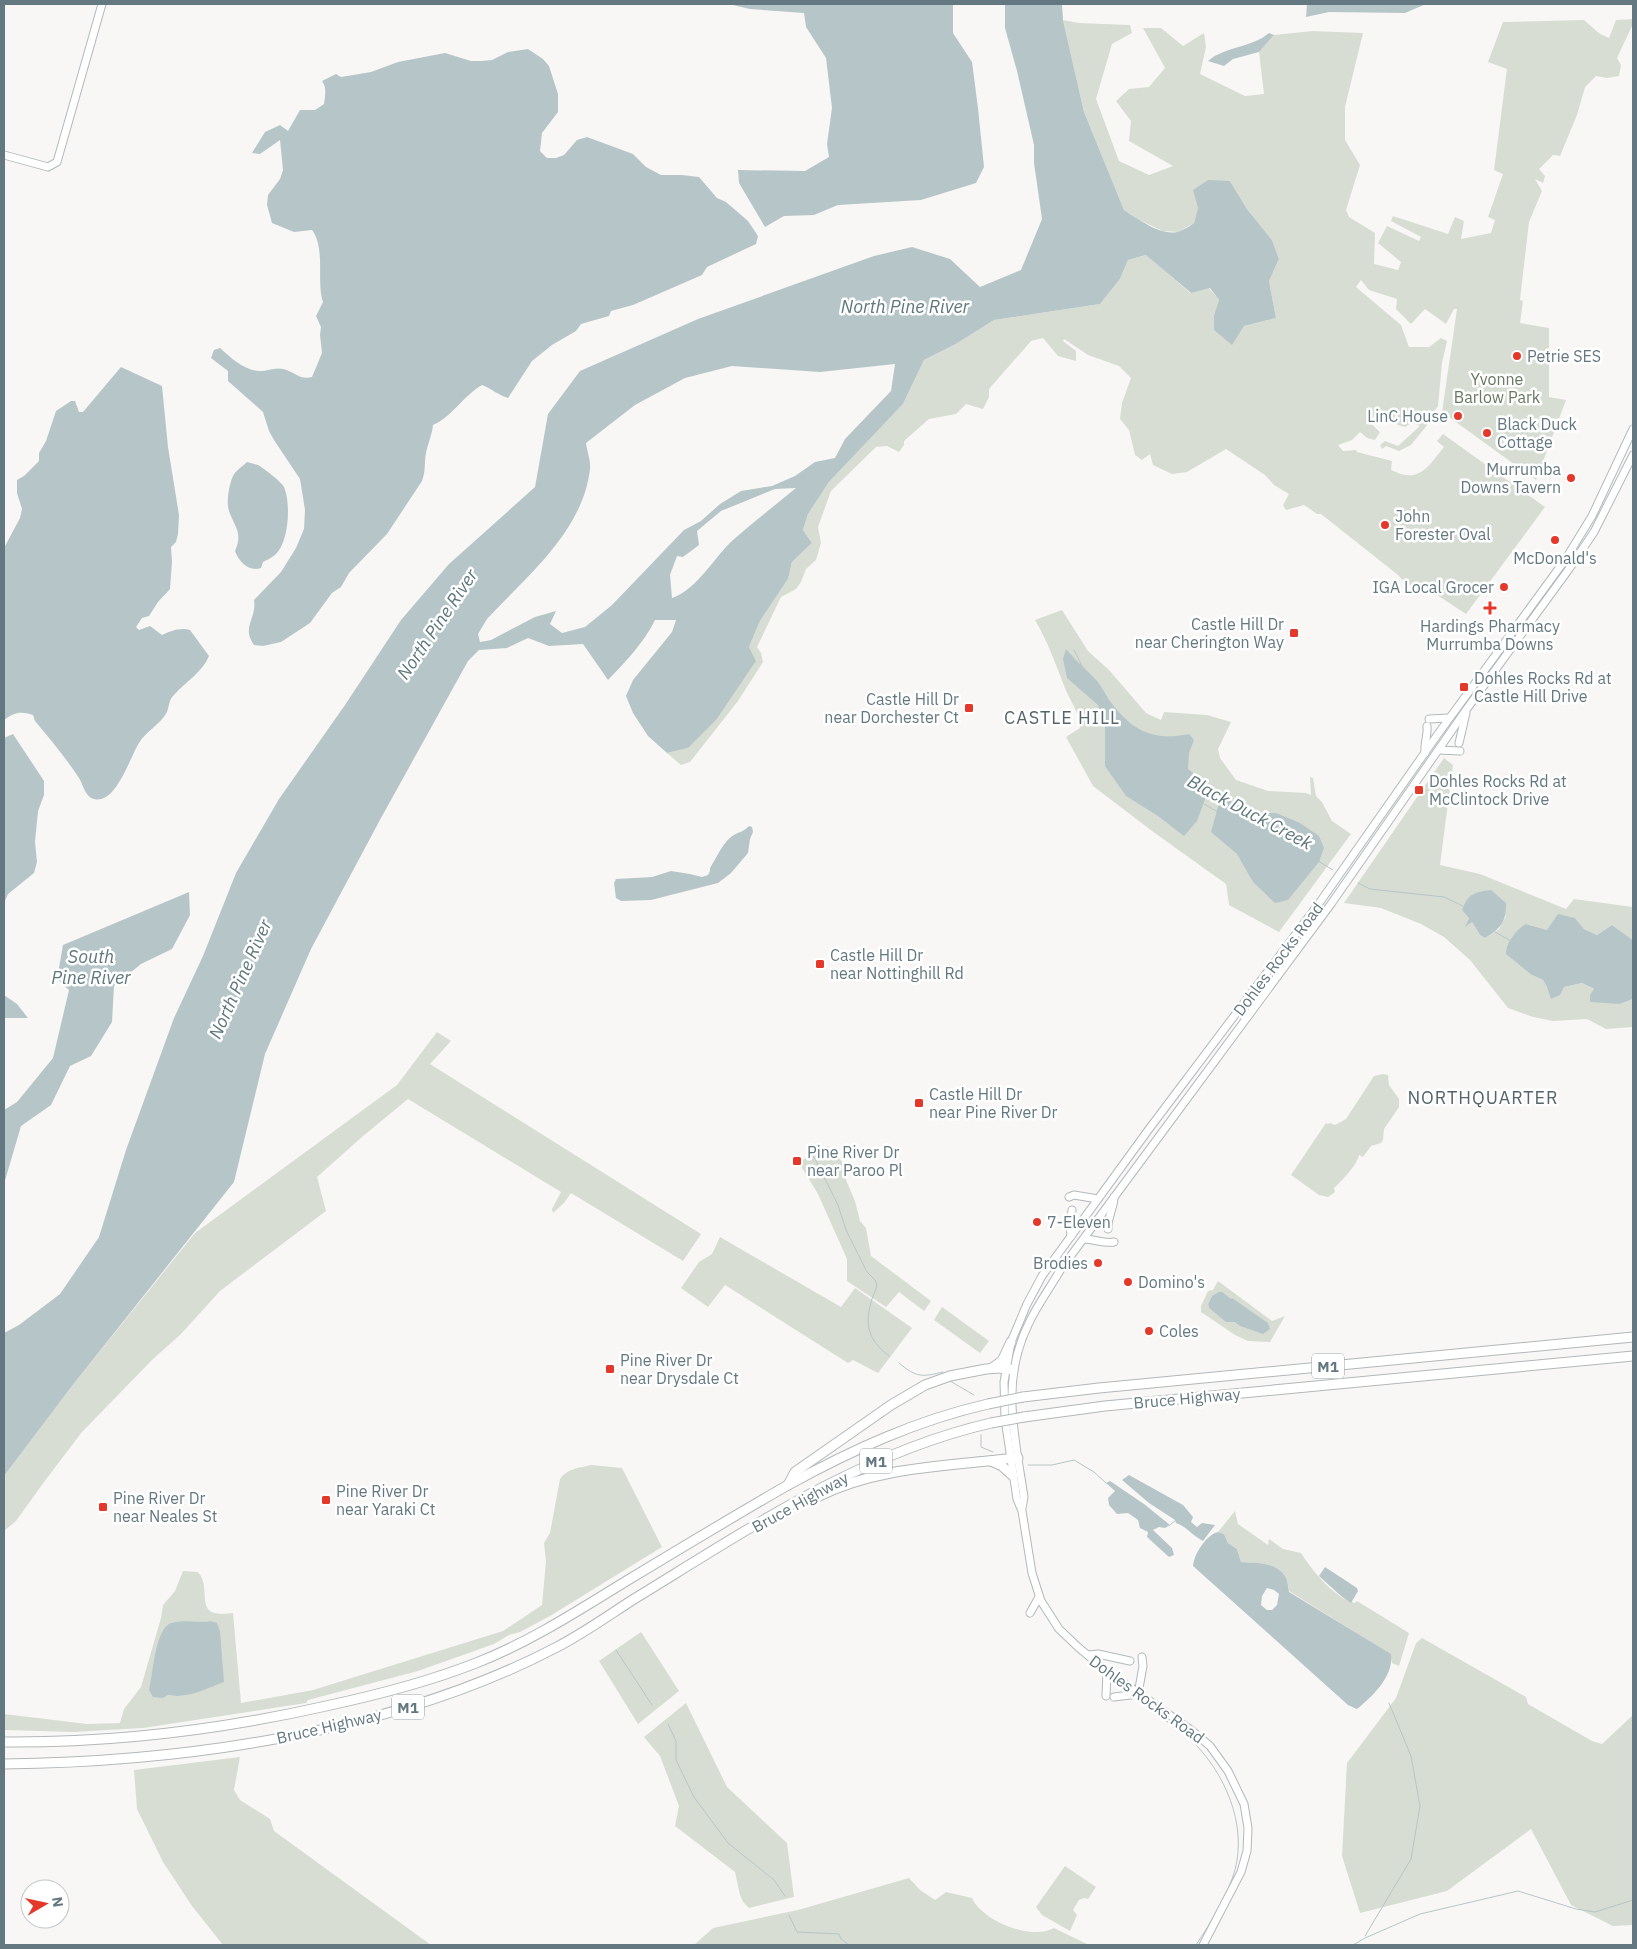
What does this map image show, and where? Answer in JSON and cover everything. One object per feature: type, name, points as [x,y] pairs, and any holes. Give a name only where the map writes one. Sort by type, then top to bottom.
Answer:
[{"type":"highway","name":"Bruce Highway","points":[[4,1742],[74,1742],[152,1736],[222,1727],[290,1714],[404,1687],[476,1663],[552,1626],[788,1485],[844,1455],[941,1416],[988,1404],[1023,1397],[1099,1388],[1633,1338]]},
{"type":"highway","points":[[992,1368],[1003,1359],[1011,1342]]},
{"type":"highway","name":"Bruce Highway","points":[[4,1764],[112,1760],[225,1747],[293,1735],[350,1722],[439,1697],[498,1675],[560,1645],[768,1517],[878,1460],[939,1437],[991,1423],[1105,1406],[1633,1356]]},
{"type":"highway","points":[[788,1485],[795,1472],[903,1397],[941,1379],[992,1368],[1010,1369]]},
{"type":"highway","points":[[768,1517],[784,1513],[829,1491],[866,1478],[941,1464],[1014,1458]]},
{"type":"highway","points":[[990,1461],[1002,1466],[1013,1476]]},
{"type":"main road","points":[[4,155],[44,166],[54,165],[59,157],[102,4]]},
{"type":"main road","name":"Dohles Rocks Road","points":[[1022,1511],[1024,1497],[1004,1405],[1010,1369],[1011,1342],[1040,1279],[1320,902],[1449,718],[1581,535],[1607,487],[1633,429]]},
{"type":"main road","name":"Dohles Rocks Road","points":[[1010,1369],[1031,1318],[1060,1271],[1335,897],[1580,552],[1602,518],[1633,455]]},
{"type":"main road","points":[[1460,743],[1466,710]]},
{"type":"main road","points":[[1425,753],[1424,745],[1428,723],[1449,718]]},
{"type":"main road","points":[[1438,750],[1460,751]]},
{"type":"main road","points":[[1068,1197],[1074,1195],[1098,1199]]},
{"type":"main road","points":[[1108,1230],[1108,1222],[1114,1208],[1114,1196]]},
{"type":"main road","points":[[1071,1236],[1072,1210]]},
{"type":"main road","points":[[1084,1239],[1107,1243],[1114,1242]]},
{"type":"main road","name":"Dohles Rocks Road","points":[[1014,1458],[1013,1476],[1017,1499],[1022,1511],[1032,1574],[1039,1597],[1059,1629],[1106,1671],[1191,1730],[1210,1746],[1228,1771],[1244,1804],[1248,1828],[1247,1851],[1241,1872],[1203,1945]]},
{"type":"main road","points":[[1030,1614],[1039,1597]]},
{"type":"main road","points":[[1088,1655],[1098,1654],[1130,1661]]},
{"type":"main road","points":[[1106,1671],[1110,1696],[1138,1694],[1143,1666],[1142,1657]]},
{"type":"green space","name":"Yvonne Barlow Park","points":[[1633,19],[1633,24],[1617,58],[1621,65],[1619,76],[1607,78],[1596,76],[1585,87],[1577,115],[1560,156],[1553,155],[1539,169],[1545,176],[1543,183],[1535,179],[1542,191],[1529,222],[1520,300],[1523,301],[1520,323],[1549,328],[1549,397],[1566,400],[1536,480],[1442,412],[1457,309],[1454,309],[1446,324],[1425,309],[1411,324],[1396,309],[1397,299],[1369,290],[1361,280],[1356,287],[1401,325],[1409,347],[1429,347],[1441,338],[1447,341],[1442,363],[1438,406],[1431,416],[1425,420],[1428,424],[1411,445],[1399,451],[1386,446],[1382,449],[1380,445],[1385,441],[1398,446],[1420,426],[1412,423],[1405,427],[1398,425],[1378,413],[1369,422],[1380,432],[1375,440],[1367,438],[1360,432],[1352,440],[1338,445],[1343,451],[1356,450],[1357,452],[1392,461],[1391,470],[1401,474],[1416,474],[1422,472],[1444,447],[1437,441],[1443,434],[1545,507],[1466,614],[1431,591],[1406,584],[1398,575],[1321,514],[1317,514],[1304,505],[1286,510],[1283,505],[1289,494],[1274,485],[1265,475],[1226,449],[1187,472],[1172,474],[1153,465],[1150,454],[1142,460],[1135,455],[1129,430],[1120,419],[1122,403],[1131,378],[1119,366],[1088,355],[1064,339],[1063,341],[1076,351],[1076,361],[1058,356],[1043,338],[1031,341],[989,389],[989,397],[983,409],[966,404],[956,414],[929,419],[904,441],[904,445],[899,452],[887,446],[876,447],[831,491],[818,527],[821,543],[816,560],[806,569],[796,589],[781,597],[757,647],[763,662],[738,701],[690,762],[681,765],[667,753],[688,748],[749,647],[760,621],[788,579],[792,562],[812,543],[803,530],[808,514],[829,482],[903,404],[924,360],[956,344],[994,320],[1100,304],[1120,279],[1128,260],[1147,255],[1190,293],[1209,288],[1219,300],[1214,315],[1231,344],[1244,326],[1276,318],[1269,281],[1279,259],[1272,240],[1247,209],[1230,181],[1198,209],[1194,223],[1178,232],[1163,231],[1139,220],[1124,210],[1084,112],[1063,20],[1079,23],[1130,25],[1132,33],[1112,44],[1096,99],[1119,161],[1149,175],[1173,166],[1129,141],[1131,121],[1116,101],[1129,89],[1149,87],[1165,68],[1143,28],[1161,28],[1183,46],[1204,33],[1206,47],[1200,74],[1245,96],[1264,94],[1259,52],[1274,35],[1313,31],[1363,33],[1345,107],[1345,140],[1360,165],[1346,210],[1349,217],[1375,233],[1374,264],[1398,270],[1401,262],[1378,243],[1387,226],[1419,241],[1421,237],[1391,221],[1393,216],[1448,234],[1455,217],[1464,221],[1461,239],[1491,233],[1495,220],[1488,217],[1503,174],[1494,170],[1507,69],[1488,62],[1503,22],[1584,20],[1600,34],[1609,38],[1616,20]]},
{"type":"green space","points":[[1062,610],[1088,651],[1109,670],[1146,713],[1161,720],[1164,712],[1207,715],[1231,722],[1218,749],[1220,758],[1236,780],[1268,791],[1306,793],[1311,795],[1310,777],[1313,778],[1316,796],[1322,802],[1332,821],[1351,834],[1279,932],[1229,905],[1226,884],[1093,786],[1066,737],[1080,728],[1078,717],[1048,645],[1035,620]]},
{"type":"green space","points":[[1444,758],[1453,765],[1440,865],[1480,874],[1566,909],[1574,899],[1633,907],[1633,940],[1612,925],[1597,935],[1584,929],[1575,918],[1547,930],[1526,924],[1532,975],[1543,980],[1547,987],[1564,987],[1582,983],[1620,1004],[1633,999],[1633,1027],[1606,1029],[1587,1019],[1553,1021],[1533,1017],[1508,1008],[1470,960],[1444,937],[1421,924],[1381,908],[1344,903]],"holes":[[[1506,916],[1499,929],[1485,938],[1480,935],[1472,922],[1466,926],[1469,918]]]},
{"type":"green space","points":[[437,1032],[451,1041],[430,1064],[701,1234],[683,1261],[571,1193],[553,1213],[552,1209],[561,1192],[408,1099],[317,1177],[326,1211],[220,1291],[180,1335],[153,1359],[82,1432],[16,1521],[4,1531],[4,1476],[72,1386],[195,1233],[397,1085]]},
{"type":"green space","points":[[1388,1075],[1389,1085],[1399,1099],[1399,1107],[1384,1129],[1383,1140],[1381,1143],[1371,1146],[1363,1157],[1359,1155],[1352,1168],[1334,1188],[1335,1192],[1328,1197],[1319,1195],[1291,1175],[1326,1123],[1335,1125],[1346,1119],[1374,1076]]},
{"type":"green space","points":[[828,1146],[845,1165],[846,1180],[855,1201],[860,1221],[866,1228],[871,1256],[931,1301],[924,1311],[899,1292],[886,1307],[847,1281],[847,1259],[818,1194],[799,1163],[819,1148]]},
{"type":"green space","points":[[720,1237],[841,1307],[855,1288],[912,1328],[878,1373],[853,1360],[848,1363],[725,1285],[708,1307],[681,1288],[699,1262],[712,1254]]},
{"type":"green space","points":[[1218,1281],[1272,1321],[1285,1316],[1270,1342],[1248,1341],[1235,1335],[1201,1312],[1201,1306],[1208,1291],[1213,1290]],"holes":[[[1212,1296],[1231,1299],[1240,1326],[1209,1308],[1208,1304]]]},
{"type":"green space","points":[[942,1307],[989,1341],[980,1353],[934,1320]]},
{"type":"green space","points":[[591,1465],[622,1468],[662,1547],[550,1616],[494,1644],[418,1671],[308,1700],[306,1703],[143,1728],[73,1732],[4,1730],[4,1714],[87,1724],[120,1723],[124,1709],[141,1687],[163,1605],[175,1591],[183,1571],[198,1572],[204,1587],[207,1608],[212,1612],[220,1614],[233,1613],[241,1703],[313,1690],[503,1631],[542,1605],[546,1561],[544,1543],[550,1533],[560,1479],[570,1471]],"holes":[[[210,1621],[223,1682],[182,1696],[168,1695],[153,1675],[160,1638],[193,1622]]]},
{"type":"green space","points":[[1235,1511],[1238,1524],[1268,1545],[1269,1539],[1283,1549],[1301,1553],[1317,1575],[1340,1596],[1355,1603],[1357,1601],[1409,1633],[1399,1666],[1392,1663],[1390,1654],[1289,1591],[1286,1578],[1281,1571],[1265,1564],[1241,1562],[1237,1549],[1228,1543],[1224,1534],[1218,1532]]},
{"type":"green space","points":[[641,1632],[679,1691],[638,1724],[599,1661]]},
{"type":"green space","points":[[1422,1638],[1526,1697],[1528,1704],[1592,1741],[1602,1744],[1633,1715],[1633,1925],[1613,1926],[1571,1905],[1531,1829],[1447,1891],[1360,1913],[1342,1856],[1347,1763],[1396,1698],[1416,1643]]},
{"type":"green space","points":[[686,1703],[727,1787],[787,1843],[794,1897],[749,1908],[743,1902],[740,1895],[735,1872],[675,1826],[679,1806],[660,1756],[644,1737]]},
{"type":"green space","points":[[240,1757],[234,1790],[240,1800],[270,1819],[274,1831],[431,1945],[223,1945],[192,1906],[163,1862],[137,1809],[134,1770]]},
{"type":"green space","points":[[1065,1866],[1096,1887],[1088,1899],[1079,1900],[1073,1910],[1077,1915],[1070,1931],[1042,1915],[1036,1907]]},
{"type":"green space","points":[[909,1878],[920,1890],[935,1900],[946,1892],[972,1898],[977,1906],[986,1914],[1009,1926],[1033,1932],[1054,1928],[1089,1945],[694,1945],[713,1928],[798,1910]]},
{"type":"water","points":[[728,4],[953,4],[953,33],[972,62],[978,108],[984,167],[976,183],[921,200],[838,205],[814,215],[784,216],[765,227],[739,183],[738,170],[805,171],[829,157],[827,144],[832,108],[826,58],[806,27],[804,13],[750,9]]},
{"type":"water","name":"North Pine River","points":[[1005,4],[1062,4],[1063,20],[1084,112],[1124,210],[1159,230],[1166,232],[1180,231],[1194,223],[1198,208],[1193,190],[1208,180],[1230,181],[1247,209],[1272,240],[1279,259],[1269,281],[1276,318],[1244,326],[1232,345],[1214,330],[1214,315],[1219,300],[1210,288],[1191,293],[1146,255],[1128,260],[1120,279],[1100,304],[994,320],[956,344],[924,360],[903,404],[829,482],[808,514],[803,530],[812,543],[792,562],[788,579],[760,621],[749,647],[756,661],[716,720],[688,748],[667,753],[648,736],[633,713],[626,696],[633,680],[672,632],[676,620],[655,620],[640,644],[608,680],[583,644],[549,646],[528,638],[507,648],[479,650],[468,661],[311,949],[265,1054],[234,1182],[72,1386],[4,1476],[4,1333],[19,1325],[60,1294],[99,1237],[126,1150],[174,1018],[203,956],[236,873],[279,799],[345,705],[401,620],[449,564],[535,487],[548,414],[580,371],[698,319],[874,256],[912,247],[950,259],[980,287],[1021,270],[1042,219],[1034,163],[1034,145],[1005,28]],"holes":[[[895,364],[891,391],[845,439],[835,458],[815,462],[795,476],[772,486],[741,491],[720,504],[701,521],[684,530],[612,605],[585,627],[562,633],[550,624],[556,611],[535,617],[491,640],[480,642],[478,634],[487,619],[551,551],[577,513],[590,469],[586,443],[635,405],[685,378],[732,366],[820,372]],[[796,488],[733,540],[698,580],[682,593],[672,598],[670,575],[677,556],[683,557],[699,545],[697,531],[721,511],[775,489]]]},
{"type":"water","points":[[1307,4],[1426,4],[1405,13],[1329,12],[1306,17]]},
{"type":"water","points":[[1269,33],[1274,35],[1259,52],[1233,59],[1224,66],[1208,61],[1222,52],[1255,42]]},
{"type":"water","points":[[528,49],[543,59],[549,66],[558,94],[558,112],[542,133],[540,151],[547,158],[556,158],[564,155],[577,140],[587,137],[633,154],[646,167],[661,175],[699,177],[717,198],[726,202],[748,221],[758,236],[756,244],[707,267],[702,275],[633,305],[611,311],[609,316],[581,324],[576,331],[552,345],[532,361],[508,398],[482,385],[475,390],[446,417],[433,425],[422,481],[387,534],[349,573],[341,587],[332,593],[310,623],[281,642],[263,646],[254,645],[250,639],[249,628],[254,600],[281,572],[296,548],[304,529],[305,510],[300,479],[269,431],[263,412],[228,381],[228,371],[211,358],[214,350],[220,348],[238,363],[249,369],[260,371],[280,369],[287,370],[300,377],[312,377],[322,353],[321,327],[316,316],[323,302],[320,285],[319,246],[312,230],[294,232],[272,223],[267,205],[268,195],[280,179],[283,170],[280,140],[260,154],[252,153],[265,132],[280,125],[288,131],[300,110],[315,110],[324,104],[325,89],[322,81],[336,74],[341,77],[371,72],[398,62],[445,53],[471,61],[481,61],[492,60],[508,52]]},
{"type":"water","points":[[121,367],[162,386],[168,447],[179,515],[176,542],[171,547],[170,589],[149,616],[142,618],[136,627],[139,630],[150,626],[162,635],[179,629],[190,630],[209,656],[198,672],[172,697],[167,712],[161,721],[142,739],[116,788],[102,799],[94,799],[86,793],[74,771],[35,721],[33,715],[18,713],[4,720],[4,548],[20,518],[22,509],[17,493],[17,480],[24,476],[39,461],[39,453],[46,441],[56,411],[71,401],[75,401],[79,412],[83,412]]},
{"type":"water","points":[[247,462],[260,466],[280,482],[284,487],[288,502],[288,522],[284,540],[275,555],[263,562],[261,568],[257,569],[252,569],[245,565],[235,551],[238,534],[228,507],[228,494],[233,476]]},
{"type":"water","points":[[1066,649],[1098,682],[1121,714],[1137,728],[1156,735],[1177,736],[1189,734],[1194,740],[1189,753],[1188,769],[1210,786],[1197,821],[1184,836],[1158,816],[1126,796],[1105,766],[1105,727],[1098,705],[1067,678],[1063,659]]},
{"type":"water","points":[[13,734],[44,781],[44,795],[38,811],[35,842],[37,862],[34,873],[8,894],[4,903],[4,738]]},
{"type":"water","points":[[1224,798],[1256,813],[1276,813],[1300,823],[1319,836],[1324,848],[1319,862],[1288,900],[1275,903],[1253,882],[1237,854],[1211,832],[1219,803]]},
{"type":"water","points":[[749,826],[752,827],[753,832],[748,853],[731,873],[718,883],[651,900],[621,901],[616,898],[614,883],[616,879],[652,877],[671,871],[702,877],[708,875],[710,868],[728,840]]},
{"type":"water","points":[[1491,890],[1506,903],[1506,910],[1504,920],[1499,928],[1485,938],[1480,935],[1472,922],[1465,927],[1469,918],[1462,910],[1469,897]]},
{"type":"water","name":"South Pine River","points":[[189,892],[190,915],[172,949],[141,964],[114,986],[112,1022],[91,1056],[70,1066],[51,1105],[21,1126],[4,1184],[4,1110],[17,1102],[53,1058],[69,990],[57,979],[63,945]]},
{"type":"water","points":[[1558,914],[1575,918],[1584,929],[1597,935],[1612,925],[1633,940],[1633,999],[1620,1004],[1590,1002],[1590,995],[1594,989],[1582,983],[1564,987],[1560,995],[1551,999],[1543,980],[1532,975],[1506,954],[1510,941],[1523,926],[1526,924],[1547,930]]},
{"type":"water","points":[[4,995],[17,1004],[28,1018],[4,1018]]},
{"type":"water","points":[[1219,1292],[1232,1298],[1268,1323],[1270,1329],[1263,1334],[1234,1322],[1226,1322],[1209,1308],[1208,1304],[1212,1296]]},
{"type":"water","points":[[1129,1475],[1183,1505],[1193,1517],[1191,1522],[1197,1527],[1202,1523],[1215,1525],[1203,1541],[1199,1539],[1149,1503],[1122,1480]]},
{"type":"water","points":[[1110,1481],[1144,1504],[1170,1525],[1153,1530],[1172,1548],[1174,1555],[1169,1557],[1147,1537],[1148,1532],[1140,1528],[1138,1520],[1128,1513],[1117,1514],[1109,1505],[1108,1498],[1115,1491],[1106,1483]]},
{"type":"water","points":[[1218,1532],[1224,1534],[1228,1543],[1237,1549],[1241,1562],[1265,1564],[1281,1571],[1286,1578],[1289,1592],[1391,1654],[1391,1662],[1386,1678],[1376,1692],[1357,1709],[1348,1705],[1193,1566],[1201,1546]],"holes":[[[1267,1588],[1279,1594],[1277,1605],[1272,1610],[1267,1610],[1261,1605],[1262,1596]]]},
{"type":"water","points":[[1325,1567],[1357,1588],[1358,1591],[1351,1603],[1319,1576]]},
{"type":"water","points":[[210,1621],[217,1623],[220,1631],[224,1682],[183,1696],[153,1697],[149,1690],[154,1663],[161,1634],[166,1627],[176,1622]]},
{"type":"waterway","name":"Black Duck Creek","points":[[1074,650],[1084,670]]},
{"type":"waterway","name":"Black Duck Creek","points":[[1204,804],[1218,812]]},
{"type":"waterway","name":"Black Duck Creek","points":[[1318,861],[1333,870]]},
{"type":"waterway","name":"Black Duck Creek","points":[[1358,883],[1370,889],[1444,897],[1463,906]]},
{"type":"waterway","name":"Black Duck Creek","points":[[1495,932],[1511,941]]},
{"type":"waterway","points":[[811,1151],[838,1205],[846,1230],[867,1272],[877,1284],[872,1299],[868,1324],[872,1338],[889,1356]]},
{"type":"waterway","points":[[899,1363],[915,1374],[930,1375],[943,1372]]},
{"type":"waterway","points":[[950,1381],[974,1395]]},
{"type":"waterway","points":[[981,1435],[981,1447],[993,1452]]},
{"type":"waterway","points":[[1028,1465],[1052,1465],[1074,1460],[1094,1472],[1106,1483]]},
{"type":"waterway","points":[[1170,1525],[1176,1520]]},
{"type":"waterway","points":[[616,1650],[652,1705]]},
{"type":"waterway","points":[[1365,1936],[1411,1859],[1420,1806],[1411,1756],[1389,1703]]},
{"type":"waterway","points":[[1152,1711],[1192,1741],[1204,1754],[1223,1784],[1235,1817],[1238,1853],[1232,1880],[1223,1900],[1196,1945]]},
{"type":"waterway","points":[[668,1724],[676,1741],[676,1760],[694,1797],[728,1843],[774,1880],[785,1896]]},
{"type":"waterway","points":[[1353,1945],[1420,1914],[1518,1891],[1576,1909],[1595,1912],[1633,1900]]},
{"type":"waterway","points":[[789,1915],[797,1932],[839,1934],[841,1939],[849,1945]]},
{"type":"place","name":"Petrie SES","points":[[1517,356]]},
{"type":"place","name":"LinC House","points":[[1458,416]]},
{"type":"place","name":"Black Duck Cottage","points":[[1487,433]]},
{"type":"place","name":"Murrumba Downs Tavern","points":[[1571,478]]},
{"type":"place","name":"John Forester Oval","points":[[1385,525]]},
{"type":"place","name":"McDonald's","points":[[1555,540]]},
{"type":"place","name":"IGA Local Grocer","points":[[1504,587]]},
{"type":"place","name":"Hardings Pharmacy Murrumba Downs","points":[[1490,608]]},
{"type":"place","name":"Castle Hill Dr near Cherington Way","points":[[1294,633]]},
{"type":"place","name":"Dohles Rocks Rd at Castle Hill Drive","points":[[1464,687]]},
{"type":"place","name":"Castle Hill Dr near Dorchester Ct","points":[[969,708]]},
{"type":"place","name":"Dohles Rocks Rd at McClintock Drive","points":[[1419,790]]},
{"type":"place","name":"Castle Hill Dr near Nottinghill Rd","points":[[820,964]]},
{"type":"place","name":"Castle Hill Dr near Pine River Dr","points":[[919,1103]]},
{"type":"place","name":"Pine River Dr near Paroo Pl","points":[[797,1161]]},
{"type":"place","name":"7-Eleven","points":[[1037,1222]]},
{"type":"place","name":"Brodies","points":[[1098,1263]]},
{"type":"place","name":"Domino's","points":[[1128,1282]]},
{"type":"place","name":"Coles","points":[[1149,1331]]},
{"type":"place","name":"Pine River Dr near Drysdale Ct","points":[[610,1369]]},
{"type":"place","name":"Pine River Dr near Yaraki Ct","points":[[326,1500]]},
{"type":"place","name":"Pine River Dr near Neales St","points":[[103,1507]]},
{"type":"district","name":"CASTLE HILL","points":[[1062,717]]},
{"type":"district","name":"NORTHQUARTER","points":[[1483,1097]]}]
